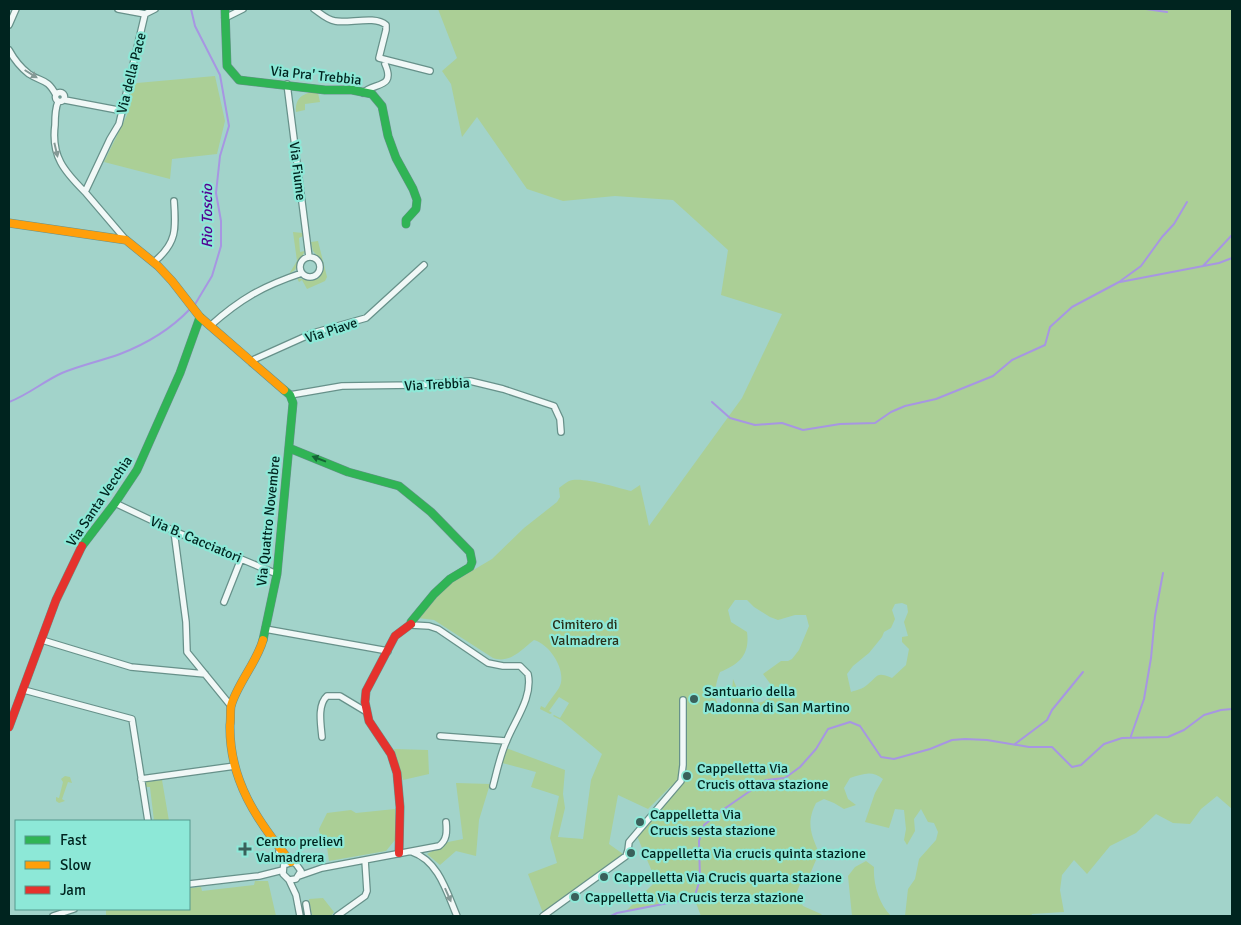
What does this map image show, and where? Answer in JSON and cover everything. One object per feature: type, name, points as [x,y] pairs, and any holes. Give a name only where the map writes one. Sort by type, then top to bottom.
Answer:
[{"type":"street","points":[[9,25],[16,9]]},
{"type":"street","points":[[118,9],[146,14]]},
{"type":"street","name":"Via della Pace","points":[[85,192],[119,124],[146,14],[155,9]]},
{"type":"street","name":"Via Pra' Trebbia","points":[[225,9],[227,66],[238,80],[287,84],[325,90],[352,90],[372,94],[382,106],[388,136],[396,158],[417,200],[416,209],[406,220],[406,224]]},
{"type":"street","points":[[225,18],[244,9]]},
{"type":"street","points":[[314,9],[331,20],[338,22],[361,20],[383,22],[386,25],[386,30],[379,58],[430,71]]},
{"type":"street","points":[[9,50],[24,70],[50,84],[60,99],[54,135],[58,160],[68,175],[126,240],[154,262],[172,281],[200,317],[290,395]]},
{"type":"street","points":[[363,93],[368,88],[379,86],[386,80],[388,71],[385,64]]},
{"type":"street","name":"Via Fiume","points":[[287,84],[309,257]]},
{"type":"street","points":[[60,99],[123,111]]},
{"type":"street","points":[[154,262],[164,253],[171,243],[175,232],[174,200]]},
{"type":"street","points":[[9,223],[126,240]]},
{"type":"street","points":[[309,257],[313,257],[320,265],[319,272],[309,277],[302,273],[300,266],[302,261],[309,257]]},
{"type":"street","name":"Via Piave","points":[[252,363],[255,359],[313,334],[366,318],[424,265]]},
{"type":"street","points":[[210,326],[230,308],[253,292],[279,280],[302,273]]},
{"type":"street","name":"Via Santa Vecchia","points":[[9,727],[56,600],[81,547],[115,503],[137,470],[180,373],[200,317]]},
{"type":"street","name":"Via Trebbia","points":[[290,395],[342,386],[415,386],[470,381],[504,389],[554,406],[560,419],[561,432]]},
{"type":"street","name":"Via Quattro Novembre","points":[[286,866],[273,840],[246,798],[238,780],[230,741],[232,706],[262,643],[277,574],[293,403],[290,395]]},
{"type":"street","points":[[289,448],[348,472],[398,486],[431,512],[470,552],[472,562],[470,567],[450,579],[434,594],[411,622],[411,626]]},
{"type":"street","name":"Via B. Cacciatori","points":[[115,503],[174,531],[277,574]]},
{"type":"street","points":[[174,531],[186,622],[187,652],[232,706]]},
{"type":"street","points":[[224,602],[241,558]]},
{"type":"street","points":[[399,853],[398,776],[390,753],[369,722],[364,700],[366,691],[395,636],[411,626],[429,626],[438,629],[488,663],[503,666],[520,666],[526,670],[529,678],[524,704],[506,741],[493,786]]},
{"type":"street","points":[[265,629],[388,651]]},
{"type":"street","points":[[42,640],[131,666],[205,674]]},
{"type":"street","points":[[24,690],[132,719],[148,820]]},
{"type":"street","points":[[322,737],[321,708],[322,702],[328,696],[340,696],[365,711]]},
{"type":"street","points":[[543,916],[626,856],[629,842],[681,782],[683,765],[683,700]]},
{"type":"street","points":[[440,736],[506,741]]},
{"type":"street","points":[[141,779],[235,766]]},
{"type":"street","points":[[190,884],[259,876],[292,878],[322,868],[438,846],[446,836],[446,822]]},
{"type":"street","points":[[424,857],[424,852],[428,848]]},
{"type":"street","points":[[412,852],[424,857],[438,874],[457,916]]},
{"type":"street","points":[[338,916],[365,896],[367,891],[365,860]]},
{"type":"street","points":[[259,876],[296,864],[300,868],[322,868]]},
{"type":"street","points":[[286,866],[292,878],[300,916]]},
{"type":"street","points":[[292,878],[300,868]]},
{"type":"street","points":[[306,904],[308,916]]},
{"type":"street","points":[[53,916],[71,910]]},
{"type":"green space","name":"Cimitero di Valmadrera","points":[[438,9],[1232,9],[1232,809],[1217,796],[1201,809],[1190,824],[1173,823],[1156,814],[1136,833],[1110,846],[1087,874],[1074,860],[1062,875],[1060,890],[1064,912],[1032,914],[1031,916],[905,916],[908,889],[915,879],[919,859],[936,840],[938,832],[934,823],[928,822],[921,809],[914,819],[915,831],[907,845],[904,840],[906,829],[904,810],[895,809],[889,828],[865,822],[875,793],[883,779],[875,774],[863,774],[850,778],[844,788],[848,799],[856,805],[844,809],[824,799],[816,803],[811,817],[811,828],[819,853],[810,874],[802,879],[796,894],[803,906],[823,916],[701,916],[694,898],[626,911],[656,881],[637,836],[683,781],[686,773],[686,761],[682,749],[680,749],[681,765],[678,780],[671,790],[671,786],[648,809],[618,795],[609,844],[623,854],[543,913],[528,874],[557,863],[550,838],[559,796],[531,787],[536,772],[502,763],[506,748],[565,770],[563,794],[565,808],[558,837],[583,839],[591,780],[602,754],[561,720],[553,716],[560,718],[569,703],[559,697],[549,711],[552,713],[550,714],[540,709],[541,706],[545,708],[561,682],[561,674],[556,660],[546,647],[534,640],[510,658],[493,658],[434,620],[418,618],[448,585],[492,559],[524,528],[557,502],[560,497],[559,488],[569,481],[590,481],[631,491],[640,485],[649,526],[742,398],[782,314],[721,295],[728,250],[673,200],[615,196],[563,201],[527,189],[477,117],[462,137],[451,84],[442,71],[457,58]],"holes":[[[735,600],[747,600],[754,607],[778,620],[795,615],[806,615],[809,626],[799,650],[792,659],[781,661],[763,674],[775,690],[771,696],[766,700],[754,703],[751,698],[738,691],[733,679],[731,702],[726,711],[716,699],[715,691],[720,672],[738,662],[745,652],[748,640],[747,632],[731,622],[728,610]],[[902,603],[907,605],[908,612],[904,622],[908,636],[902,637],[902,642],[909,649],[906,665],[892,678],[880,675],[865,686],[851,692],[847,674],[853,666],[869,653],[884,632],[891,628],[895,619],[892,610],[895,604]]]},
{"type":"green space","points":[[215,76],[225,121],[217,154],[172,159],[170,179],[104,162],[127,115],[129,89],[137,83]]},
{"type":"green space","points":[[308,93],[318,93],[320,102],[305,104],[305,110],[296,112],[298,100]]},
{"type":"green space","points":[[293,232],[303,233],[303,236],[299,238],[300,252],[305,251],[295,270],[289,274],[297,261]]},
{"type":"green space","points":[[318,241],[327,277],[325,281],[307,289],[302,280],[299,282],[297,278],[311,281],[319,278],[324,269],[323,262],[313,251],[311,242]]},
{"type":"green space","points":[[394,749],[428,750],[429,774],[403,780]]},
{"type":"green space","points":[[65,776],[70,777],[72,783],[68,782],[62,799],[65,801],[59,803],[56,801],[56,797],[59,798],[63,782],[61,779]]},
{"type":"green space","points":[[162,780],[169,820],[154,820],[150,787],[145,787],[146,782]]},
{"type":"green space","points":[[456,783],[490,784],[479,820],[476,856],[456,851],[440,865],[427,854],[448,842],[463,839]]},
{"type":"green space","points":[[395,809],[395,840],[386,851],[329,861],[327,847],[322,846],[319,829],[327,813],[351,810],[356,813]]},
{"type":"green space","points":[[866,861],[874,867],[878,893],[883,906],[891,916],[852,916],[848,876],[855,867]]},
{"type":"green space","points":[[255,881],[268,881],[276,916],[106,916],[106,910],[190,910],[190,888],[201,887],[202,891],[254,885]]},
{"type":"green space","points":[[323,898],[334,912],[331,916],[312,916],[309,899]]},
{"type":"waterway","name":"Rio Toscio","points":[[191,9],[195,26],[220,75],[229,126],[220,156],[216,193],[221,221],[221,246],[212,276],[194,306]]},
{"type":"waterway","points":[[1146,9],[1167,12]]},
{"type":"waterway","points":[[712,402],[730,418],[755,425],[782,423],[803,430],[840,424],[875,423],[891,412],[905,406],[936,399],[993,376],[1012,360],[1045,345],[1050,327],[1072,307],[1119,282],[1141,266],[1174,224],[1187,202]]},
{"type":"waterway","points":[[1203,266],[1232,235]]},
{"type":"waterway","points":[[1120,282],[1219,263],[1232,258]]},
{"type":"waterway","name":"Rio Toscio","points":[[9,402],[62,373],[139,346],[158,335],[190,309]]},
{"type":"waterway","points":[[1131,736],[1144,699],[1163,573]]},
{"type":"waterway","points":[[1015,744],[1047,720],[1052,710],[1083,672]]},
{"type":"waterway","points":[[611,916],[617,913],[694,898],[700,880],[699,841],[704,825],[766,780],[785,778],[800,767],[816,749],[828,729],[850,722],[860,726],[881,757],[894,759],[930,749],[952,740],[987,740],[1029,747],[1052,747],[1072,767],[1081,765],[1104,744],[1122,738],[1168,737],[1184,730],[1204,715],[1232,709]]},
{"type":"traffic: fast","points":[[225,9],[227,66],[239,80],[325,90],[352,90],[372,94],[382,106],[388,136],[396,158],[417,200],[416,209],[406,220],[406,224]]},
{"type":"traffic: fast","points":[[82,546],[115,503],[137,470],[180,373],[200,317]]},
{"type":"traffic: fast","points":[[263,640],[277,574],[293,403],[290,395],[284,390]]},
{"type":"traffic: fast","points":[[289,448],[348,472],[399,486],[431,512],[470,552],[472,562],[470,567],[450,579],[434,594],[411,624]]},
{"type":"traffic: slow","points":[[9,223],[126,240],[158,266],[200,317],[284,390]]},
{"type":"traffic: slow","points":[[263,640],[231,706],[231,745],[234,764],[247,799],[267,831],[291,862]]},
{"type":"traffic: jam","points":[[9,727],[56,600],[82,546]]},
{"type":"traffic: jam","points":[[399,853],[400,807],[397,773],[391,754],[369,721],[365,702],[366,691],[395,636],[411,624]]},
{"type":"place","name":"Santuario della Madonna di San Martino","points":[[694,699]]},
{"type":"place","name":"Cappelletta Via Crucis ottava stazione","points":[[687,776]]},
{"type":"place","name":"Cappelletta Via Crucis sesta stazione","points":[[640,822]]},
{"type":"place","name":"Centro prelievi Valmadrera","points":[[245,849]]},
{"type":"place","name":"Cappelletta Via crucis quinta stazione","points":[[631,853]]},
{"type":"place","name":"Cappelletta Via Crucis quarta stazione","points":[[604,877]]},
{"type":"place","name":"Cappelletta Via Crucis terza stazione","points":[[575,897]]}]
